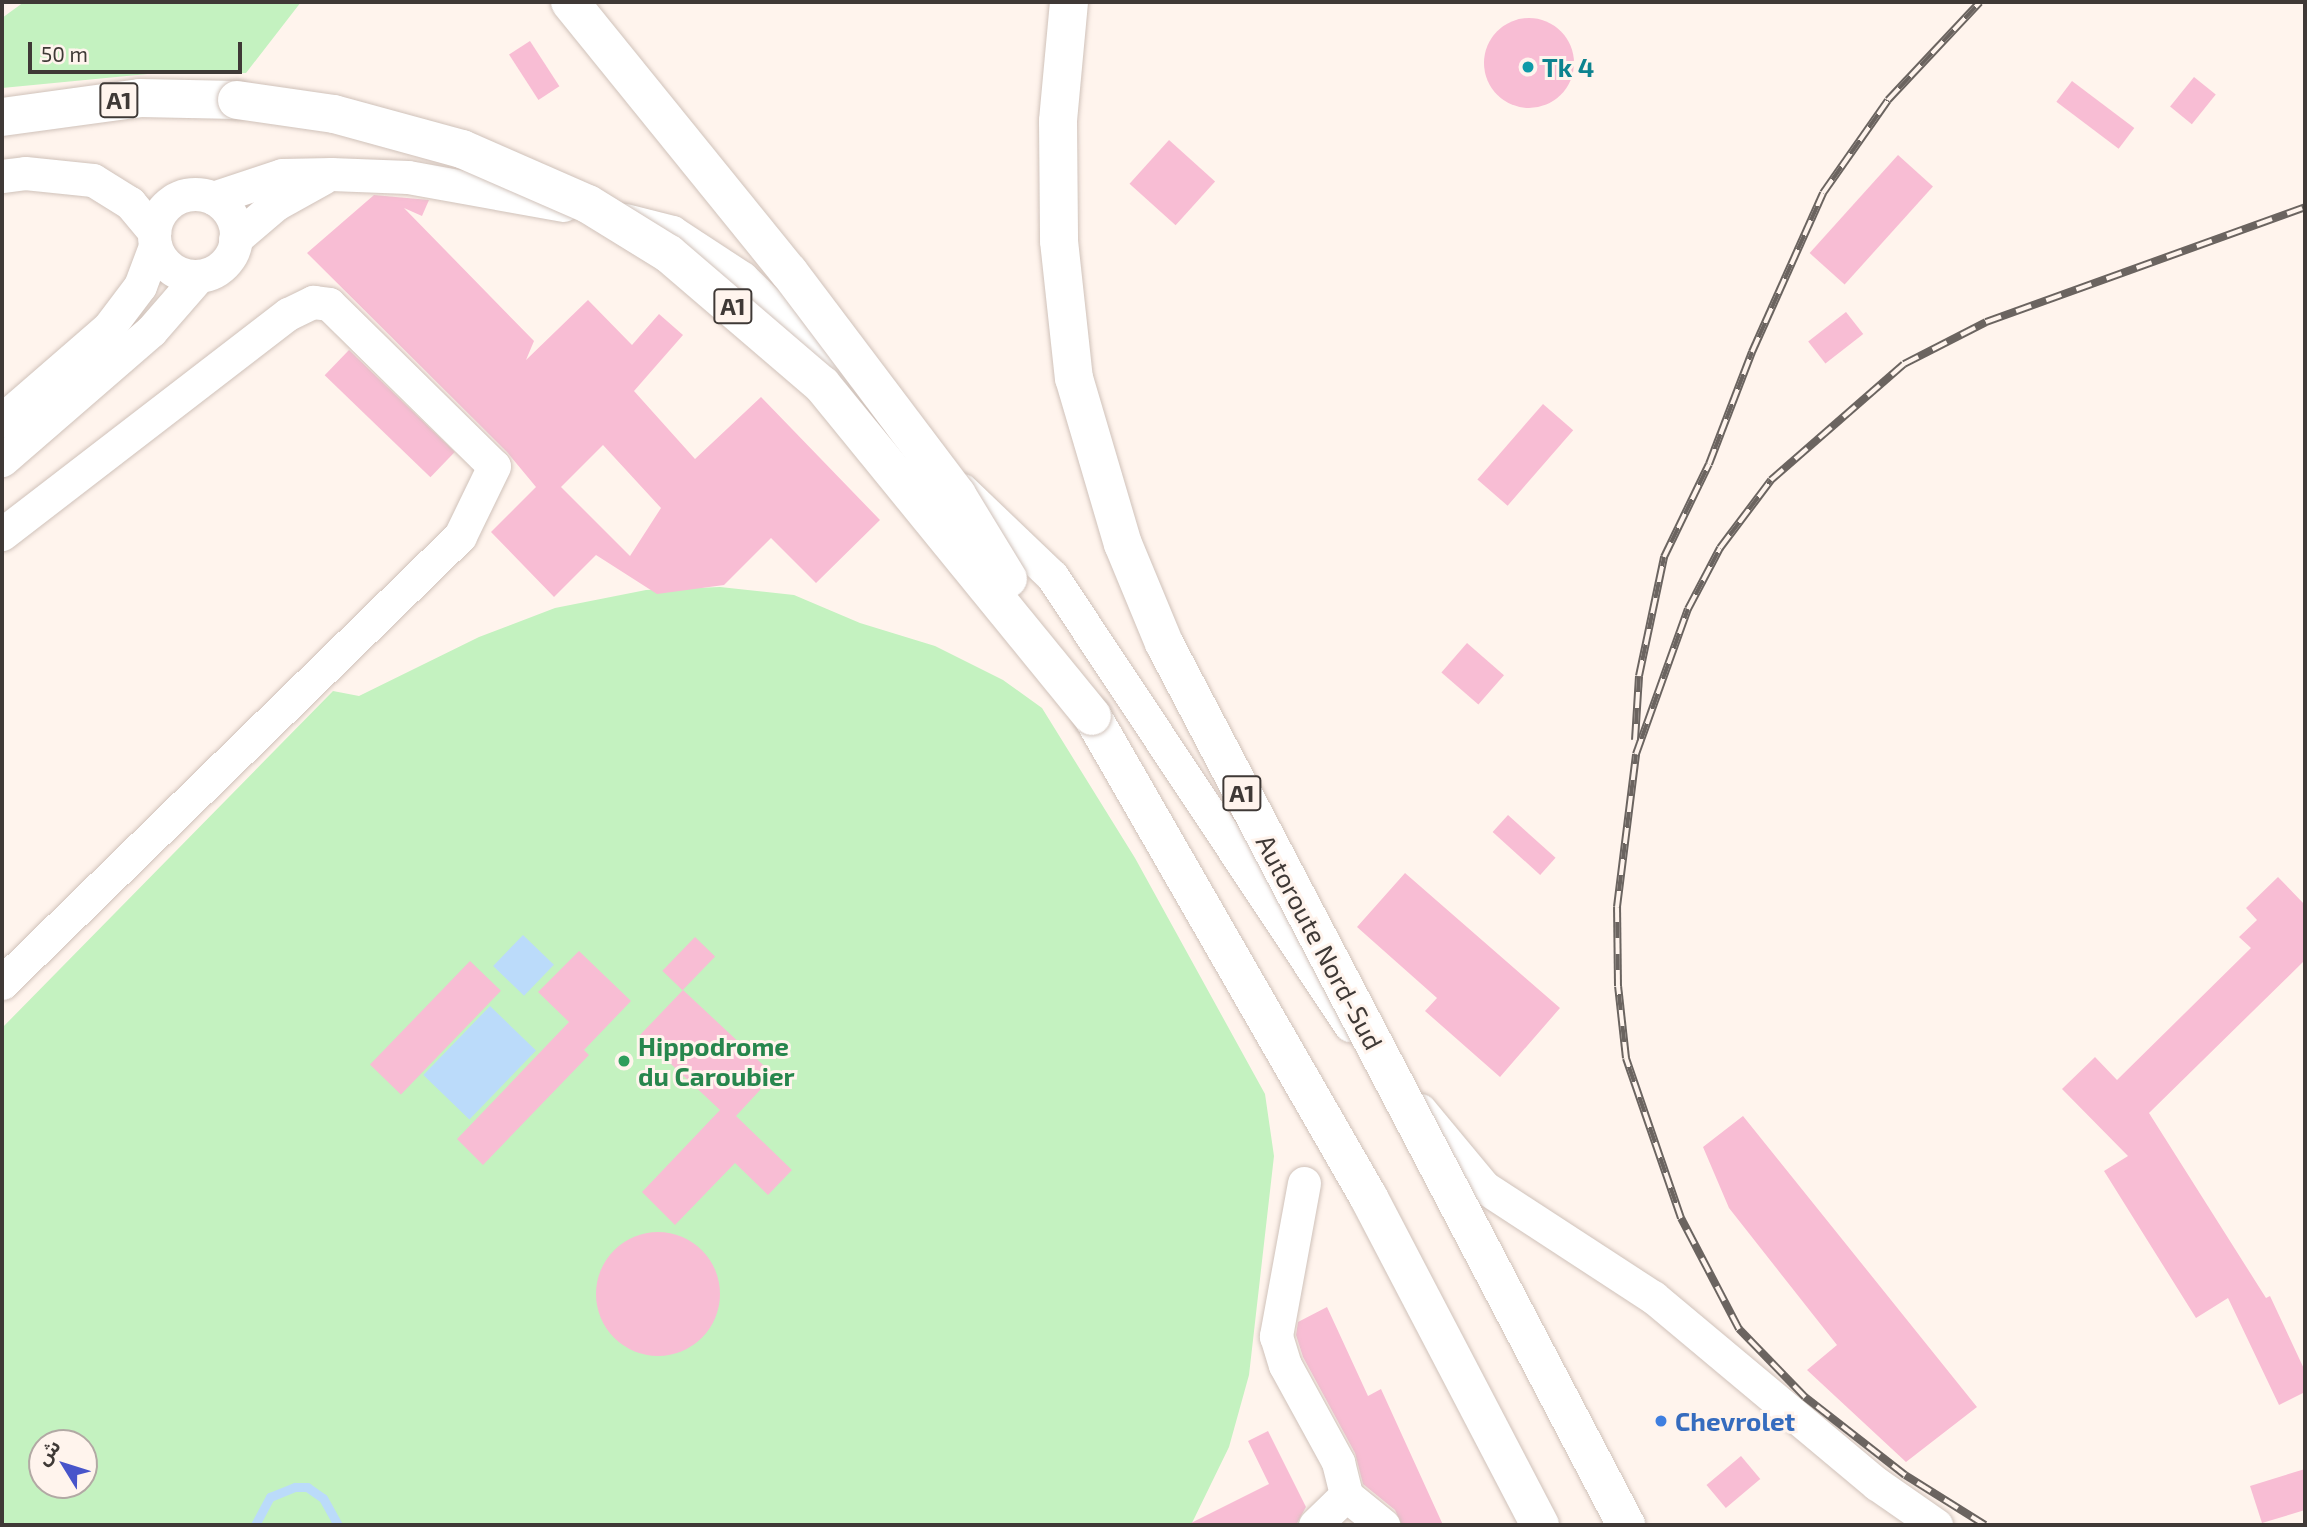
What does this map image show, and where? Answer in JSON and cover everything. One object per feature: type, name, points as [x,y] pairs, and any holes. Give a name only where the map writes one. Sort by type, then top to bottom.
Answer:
[{"type":"highway","name":"A1","points":[[570,2],[789,272],[957,495],[1092,716],[1369,1198],[1539,1525]]},
{"type":"highway","name":"Autoroute Nord-Sud","points":[[1069,2],[1058,121],[1059,241],[1074,378],[1124,544],[1164,643],[1626,1525]]},
{"type":"highway","name":"A1","points":[[2,117],[140,98],[237,100],[334,114],[463,149],[588,204],[669,254],[822,385],[1092,716]]},
{"type":"street","points":[[2,176],[25,173],[93,180],[130,203],[171,269],[198,276]]},
{"type":"street","points":[[2,460],[151,331],[198,276],[223,265],[235,239],[276,204],[331,174]]},
{"type":"street","points":[[2,420],[109,327],[140,286],[157,219],[174,200],[187,195],[213,198],[282,175],[408,177],[529,197],[672,232],[742,278],[1052,576],[1338,1012],[1484,1187],[1653,1297],[1877,1484],[1936,1525]]},
{"type":"street","points":[[213,198],[230,215],[235,239]]},
{"type":"street","points":[[2,534],[288,314],[313,302],[329,304],[494,466],[460,536],[2,983]]},
{"type":"street","points":[[1304,1183],[1276,1336],[1285,1365],[1338,1462],[1346,1495],[1363,1505],[1383,1525]]},
{"type":"street","points":[[1315,1525],[1346,1495]]},
{"type":"green space","points":[[24,2],[301,2],[246,73],[158,73],[2,88],[2,18]]},
{"type":"green space","name":"Hippodrome du Caroubier","points":[[720,587],[794,595],[860,623],[935,646],[1003,680],[1042,708],[1135,858],[1265,1094],[1274,1156],[1249,1375],[1229,1447],[1191,1525],[2,1525],[2,1028],[333,691],[359,696],[479,637],[555,608],[646,590]]},
{"type":"water","points":[[523,935],[554,965],[524,996],[493,966]]},
{"type":"water","points":[[490,1006],[536,1050],[469,1120],[423,1075]]},
{"type":"building","name":"Tk 4","points":[[1529,18],[1546,21],[1561,31],[1571,46],[1574,63],[1571,80],[1561,95],[1546,105],[1529,108],[1512,105],[1497,95],[1487,80],[1484,63],[1487,46],[1497,31],[1512,21]]},
{"type":"building","points":[[530,41],[559,86],[538,100],[509,55]]},
{"type":"building","points":[[2194,77],[2216,95],[2192,124],[2170,107]]},
{"type":"building","points":[[2072,81],[2134,128],[2119,149],[2056,102]]},
{"type":"building","points":[[1169,140],[1215,181],[1176,225],[1130,184]]},
{"type":"building","points":[[1898,155],[1933,186],[1845,285],[1810,253]]},
{"type":"building","points":[[374,195],[429,200],[422,216],[404,208],[534,341],[526,360],[588,300],[632,345],[659,314],[683,335],[634,391],[695,459],[761,397],[880,520],[816,583],[771,538],[724,585],[657,594],[596,555],[554,597],[491,532],[536,487],[507,452],[307,253]],"holes":[[[603,445],[661,508],[630,556],[561,487]]]},
{"type":"building","points":[[1846,312],[1863,334],[1825,364],[1808,342]]},
{"type":"building","points":[[349,350],[455,452],[430,477],[325,375]]},
{"type":"building","points":[[1543,404],[1573,430],[1508,506],[1477,479]]},
{"type":"building","points":[[1467,643],[1504,675],[1478,705],[1441,672]]},
{"type":"building","points":[[1508,815],[1556,858],[1540,875],[1493,832]]},
{"type":"building","points":[[1405,873],[1560,1008],[1500,1077],[1425,1011],[1437,998],[1357,927]]},
{"type":"building","points":[[2278,877],[2305,905],[2305,960],[2149,1113],[2266,1298],[2270,1296],[2305,1371],[2305,1392],[2279,1405],[2228,1298],[2196,1318],[2104,1171],[2128,1156],[2062,1089],[2095,1057],[2117,1080],[2251,948],[2239,937],[2257,920],[2246,908]]},
{"type":"building","points":[[695,937],[715,956],[682,990],[662,971]]},
{"type":"building","points":[[579,951],[631,1001],[584,1050],[589,1055],[483,1165],[457,1139],[569,1022],[538,992]]},
{"type":"building","points":[[470,961],[501,991],[401,1094],[370,1065]]},
{"type":"building","points":[[683,990],[774,1075],[736,1116],[792,1170],[768,1195],[735,1163],[675,1225],[642,1192],[720,1110],[640,1035]]},
{"type":"building","points":[[1743,1116],[1977,1407],[1906,1462],[1807,1370],[1837,1345],[1729,1208],[1703,1147]]},
{"type":"building","points":[[658,1232],[682,1236],[702,1250],[716,1270],[720,1294],[716,1318],[702,1338],[682,1352],[658,1356],[634,1352],[614,1338],[600,1318],[596,1294],[600,1270],[614,1250],[634,1236]]},
{"type":"building","points":[[1327,1307],[1368,1396],[1381,1389],[1443,1525],[1402,1525],[1395,1510],[1363,1484],[1355,1453],[1303,1357],[1296,1335],[1298,1322]]},
{"type":"building","points":[[1268,1431],[1306,1507],[1296,1525],[1187,1525],[1269,1484],[1248,1441]]},
{"type":"building","points":[[1741,1456],[1760,1479],[1726,1508],[1707,1485]]},
{"type":"building","points":[[2305,1469],[2305,1510],[2262,1523],[2250,1486]]},
{"type":"waterway","points":[[255,1525],[270,1497],[295,1487],[307,1487],[323,1498],[338,1525]]},
{"type":"railway","points":[[1635,740],[1639,676],[1664,557],[1709,464],[1752,352],[1823,193],[1888,100],[1980,2]]},
{"type":"railway","points":[[1985,1525],[1905,1475],[1805,1397],[1739,1329],[1681,1218],[1626,1058],[1618,986],[1617,907],[1636,754],[1688,609],[1720,548],[1771,480],[1904,364],[1986,322],[2305,207]]},
{"type":"place","name":"Tk 4","points":[[1528,67]]},
{"type":"place","name":"Hippodrome du Caroubier","points":[[624,1061]]},
{"type":"place","name":"Chevrolet","points":[[1661,1421]]}]
